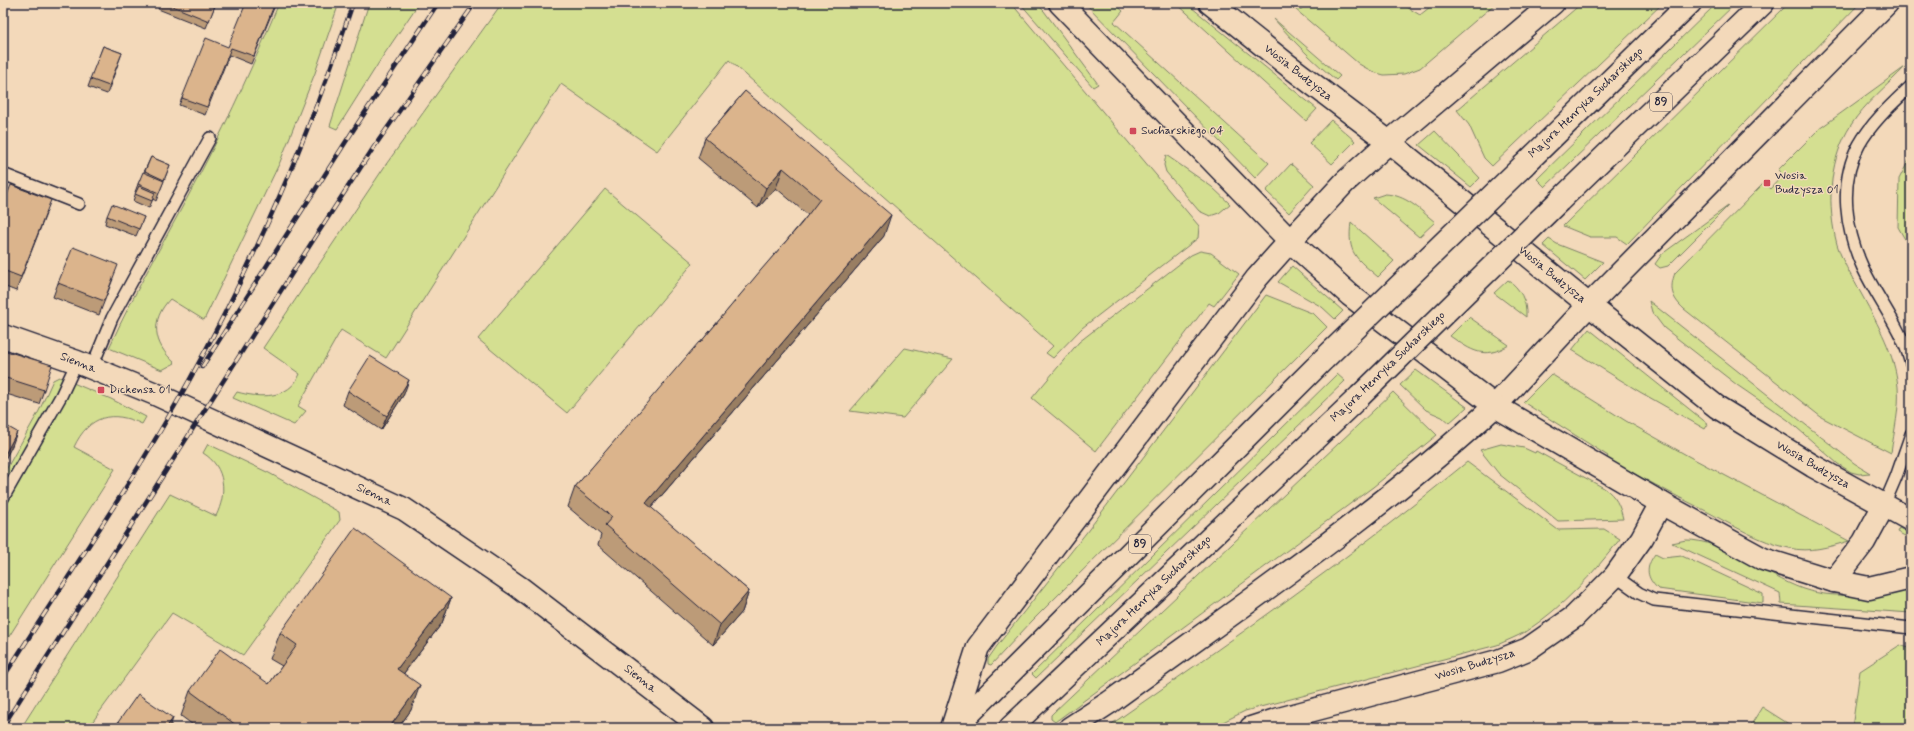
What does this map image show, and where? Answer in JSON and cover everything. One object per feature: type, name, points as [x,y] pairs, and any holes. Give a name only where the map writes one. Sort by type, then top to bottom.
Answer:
[{"type":"main road","points":[[1060,3],[1290,241],[1350,295],[1495,406],[1661,503],[1763,558],[1834,581],[1869,588],[1911,578]]},
{"type":"main road","name":"Wosia Budzysza","points":[[1210,3],[1289,66],[1389,142],[1589,306],[1717,407],[1813,466],[1911,520]]},
{"type":"main road","points":[[952,728],[978,647],[1257,278],[1345,182],[1389,142],[1553,3]]},
{"type":"main road","name":"Majora Henryka Sucharskiego","points":[[955,728],[1324,359],[1690,3]]},
{"type":"main road","name":"Majora Henryka Sucharskiego","points":[[1010,728],[1360,396],[1763,3]]},
{"type":"main road","points":[[1070,728],[1110,702],[1356,522],[1442,454],[1495,406],[1589,306],[1887,3]]},
{"type":"main road","name":"Sienna","points":[[3,336],[84,365],[153,393],[404,509],[519,587],[703,728]]},
{"type":"main road","name":"Wosia Budzysza","points":[[1251,728],[1279,719],[1498,660],[1528,649],[1574,617],[1615,576],[1642,538],[1661,503]]},
{"type":"main road","points":[[1834,581],[1864,542],[1884,505]]},
{"type":"lane","points":[[1911,86],[1880,115],[1859,146],[1848,176],[1846,206],[1850,234],[1863,268],[1907,348],[1911,363]]},
{"type":"lane","points":[[3,498],[57,403],[84,365],[112,318],[210,138]]},
{"type":"lane","points":[[3,174],[78,204]]},
{"type":"lane","points":[[1884,505],[1896,477],[1911,434]]},
{"type":"lane","points":[[1615,576],[1639,593],[1654,600],[1911,628]]},
{"type":"green space","points":[[279,3],[339,3],[315,73],[280,162],[204,320],[170,299],[159,315],[157,323],[158,340],[162,348],[175,363],[162,370],[109,348],[131,302],[223,127],[252,66]]},
{"type":"green space","points":[[369,3],[419,3],[383,56],[337,129],[330,126]]},
{"type":"green space","points":[[502,3],[1011,3],[1199,226],[1198,238],[1082,328],[1053,358],[1046,353],[1053,346],[729,60],[657,151],[561,84],[386,358],[341,330],[298,406],[306,411],[294,425],[233,398],[237,392],[264,396],[281,393],[289,389],[295,382],[300,374],[263,348],[387,163]]},
{"type":"green space","points":[[1020,3],[1036,3],[1044,11],[1098,84],[1093,87]]},
{"type":"green space","points":[[1085,3],[1114,3],[1123,11],[1114,22],[1269,163],[1255,178]]},
{"type":"green space","points":[[1176,3],[1186,3],[1317,109],[1306,121]]},
{"type":"green space","points":[[1288,3],[1400,3],[1420,15],[1435,3],[1496,3],[1420,68],[1404,74],[1384,75],[1373,72],[1359,64]]},
{"type":"green space","points":[[1582,3],[1663,3],[1492,166],[1484,158],[1469,125],[1457,110]]},
{"type":"green space","points":[[1717,3],[1736,3],[1545,187],[1537,179]]},
{"type":"green space","points":[[1789,3],[1860,3],[1627,244],[1617,237],[1590,237],[1563,226]]},
{"type":"green space","points":[[1274,19],[1340,76],[1336,80],[1304,51]]},
{"type":"green space","points":[[1905,67],[1869,102],[1851,125],[1839,151],[1832,179],[1831,193],[1831,208],[1837,244],[1847,268],[1890,351],[1896,375],[1898,403],[1891,453],[1821,417],[1684,309],[1674,297],[1672,284],[1675,273],[1764,183],[1770,189],[1783,175],[1778,170],[1819,129]]},
{"type":"green space","points":[[1331,120],[1355,141],[1332,164],[1309,143]]},
{"type":"green space","points":[[1435,131],[1480,178],[1471,187],[1419,145]]},
{"type":"green space","points":[[1166,155],[1212,187],[1230,204],[1219,213],[1210,216],[1199,211],[1166,172],[1164,165]]},
{"type":"green space","points":[[1911,156],[1911,250],[1898,227],[1899,179]]},
{"type":"green space","points":[[1291,164],[1314,185],[1289,213],[1266,191]]},
{"type":"green space","points":[[605,189],[693,263],[567,413],[478,339]]},
{"type":"green space","points":[[1385,194],[1393,195],[1406,200],[1435,222],[1419,237],[1373,198]]},
{"type":"green space","points":[[1728,206],[1668,266],[1660,268],[1655,264],[1662,254]]},
{"type":"green space","points":[[1351,222],[1394,261],[1378,277],[1359,260],[1352,248],[1350,241]]},
{"type":"green space","points":[[1549,239],[1557,244],[1603,262],[1585,280],[1543,245]]},
{"type":"green space","points":[[1200,251],[1211,253],[1239,274],[1214,306],[1209,303],[1096,451],[1032,398],[1079,342],[1191,255]]},
{"type":"green space","points":[[1292,266],[1343,311],[1335,319],[1322,307],[1278,282]]},
{"type":"green space","points":[[1508,280],[1516,287],[1524,300],[1526,317],[1494,293]]},
{"type":"green space","points":[[1266,295],[1314,314],[1327,327],[1032,621],[991,665],[988,664],[988,659],[997,646],[1086,533]]},
{"type":"green space","points":[[1649,301],[1854,463],[1870,473],[1859,474],[1851,472],[1838,464],[1788,420],[1737,385],[1664,328],[1652,312]]},
{"type":"green space","points":[[1469,317],[1509,345],[1492,352],[1478,352],[1465,346],[1450,336]]},
{"type":"green space","points":[[1589,329],[1708,424],[1705,429],[1640,392],[1572,350]]},
{"type":"green space","points":[[905,348],[953,359],[903,418],[850,411]]},
{"type":"green space","points":[[1416,370],[1467,407],[1449,423],[1442,417],[1426,410],[1400,385]]},
{"type":"green space","points":[[1337,374],[1345,381],[1036,678],[1032,674]]},
{"type":"green space","points":[[1551,374],[1626,421],[1690,457],[1849,541],[1812,550],[1789,548],[1767,542],[1606,459],[1608,456],[1523,402]]},
{"type":"green space","points":[[59,377],[111,399],[146,417],[142,424],[121,417],[102,418],[94,422],[80,436],[74,447],[115,469],[3,646],[3,475],[39,411],[53,380]]},
{"type":"green space","points":[[1393,392],[1437,435],[1373,487],[1055,722],[1051,719],[1051,715],[1054,712]]},
{"type":"green space","points":[[208,444],[269,473],[339,512],[340,520],[243,655],[172,613],[88,728],[21,728],[170,494],[216,516],[220,508],[223,490],[220,473],[211,459],[203,453]]},
{"type":"green space","points":[[1501,444],[1524,448],[1535,453],[1536,451],[1604,488],[1612,494],[1617,502],[1623,519],[1558,521],[1499,474],[1480,450]]},
{"type":"green space","points":[[1467,462],[1558,530],[1604,529],[1620,539],[1577,589],[1539,622],[1525,632],[1497,645],[1245,711],[1211,728],[1106,728],[1335,565]]},
{"type":"green space","points":[[1899,528],[1911,534],[1911,539],[1897,532]]},
{"type":"green space","points":[[1686,540],[1700,541],[1714,545],[1789,583],[1816,593],[1830,595],[1857,595],[1911,587],[1911,613],[1781,604],[1780,593],[1672,543]]},
{"type":"green space","points":[[1655,554],[1663,558],[1682,556],[1763,594],[1763,603],[1658,589],[1651,580],[1648,572],[1648,568]]},
{"type":"green space","points":[[1900,645],[1911,649],[1911,728],[1852,728],[1860,671]]},
{"type":"green space","points":[[1762,707],[1795,728],[1749,728]]},
{"type":"building","points":[[165,3],[216,3],[209,21]]},
{"type":"building","points":[[246,3],[275,3],[254,56],[231,48],[207,107],[182,98],[206,38],[228,47]]},
{"type":"building","points":[[103,46],[122,53],[109,86],[90,79]]},
{"type":"building","points":[[745,91],[891,215],[646,503],[749,591],[720,625],[605,525],[612,517],[575,487],[699,342],[700,343],[801,224],[820,199],[783,168],[766,188],[705,138]]},
{"type":"building","points":[[151,157],[170,165],[164,180],[145,171]]},
{"type":"building","points":[[143,172],[164,181],[159,193],[138,184]]},
{"type":"building","points":[[11,185],[51,200],[21,277],[3,270],[3,205]]},
{"type":"building","points":[[139,186],[155,193],[152,201],[135,194]]},
{"type":"building","points":[[112,204],[144,217],[139,229],[107,216]]},
{"type":"building","points":[[73,247],[118,265],[104,301],[58,283]]},
{"type":"building","points":[[3,350],[52,365],[44,390],[3,377]]},
{"type":"building","points":[[370,356],[409,380],[387,416],[348,391]]},
{"type":"building","points":[[3,424],[17,432],[3,458]]},
{"type":"building","points":[[355,528],[451,598],[397,669],[420,685],[389,728],[240,728],[190,691],[220,649],[269,684],[297,645],[280,633]]},
{"type":"building","points":[[138,694],[173,718],[166,728],[114,728]]},
{"type":"railway","points":[[3,678],[146,455],[214,334],[280,195],[319,100],[353,3]]},
{"type":"railway","points":[[202,367],[354,129],[438,3]]},
{"type":"railway","points":[[3,726],[374,147],[475,3]]},
{"type":"place","name":"Sucharskiego 04","points":[[1133,131]]},
{"type":"place","name":"Wosia Budzysza 01","points":[[1767,183]]},
{"type":"place","name":"Dickensa 01","points":[[101,390]]}]
